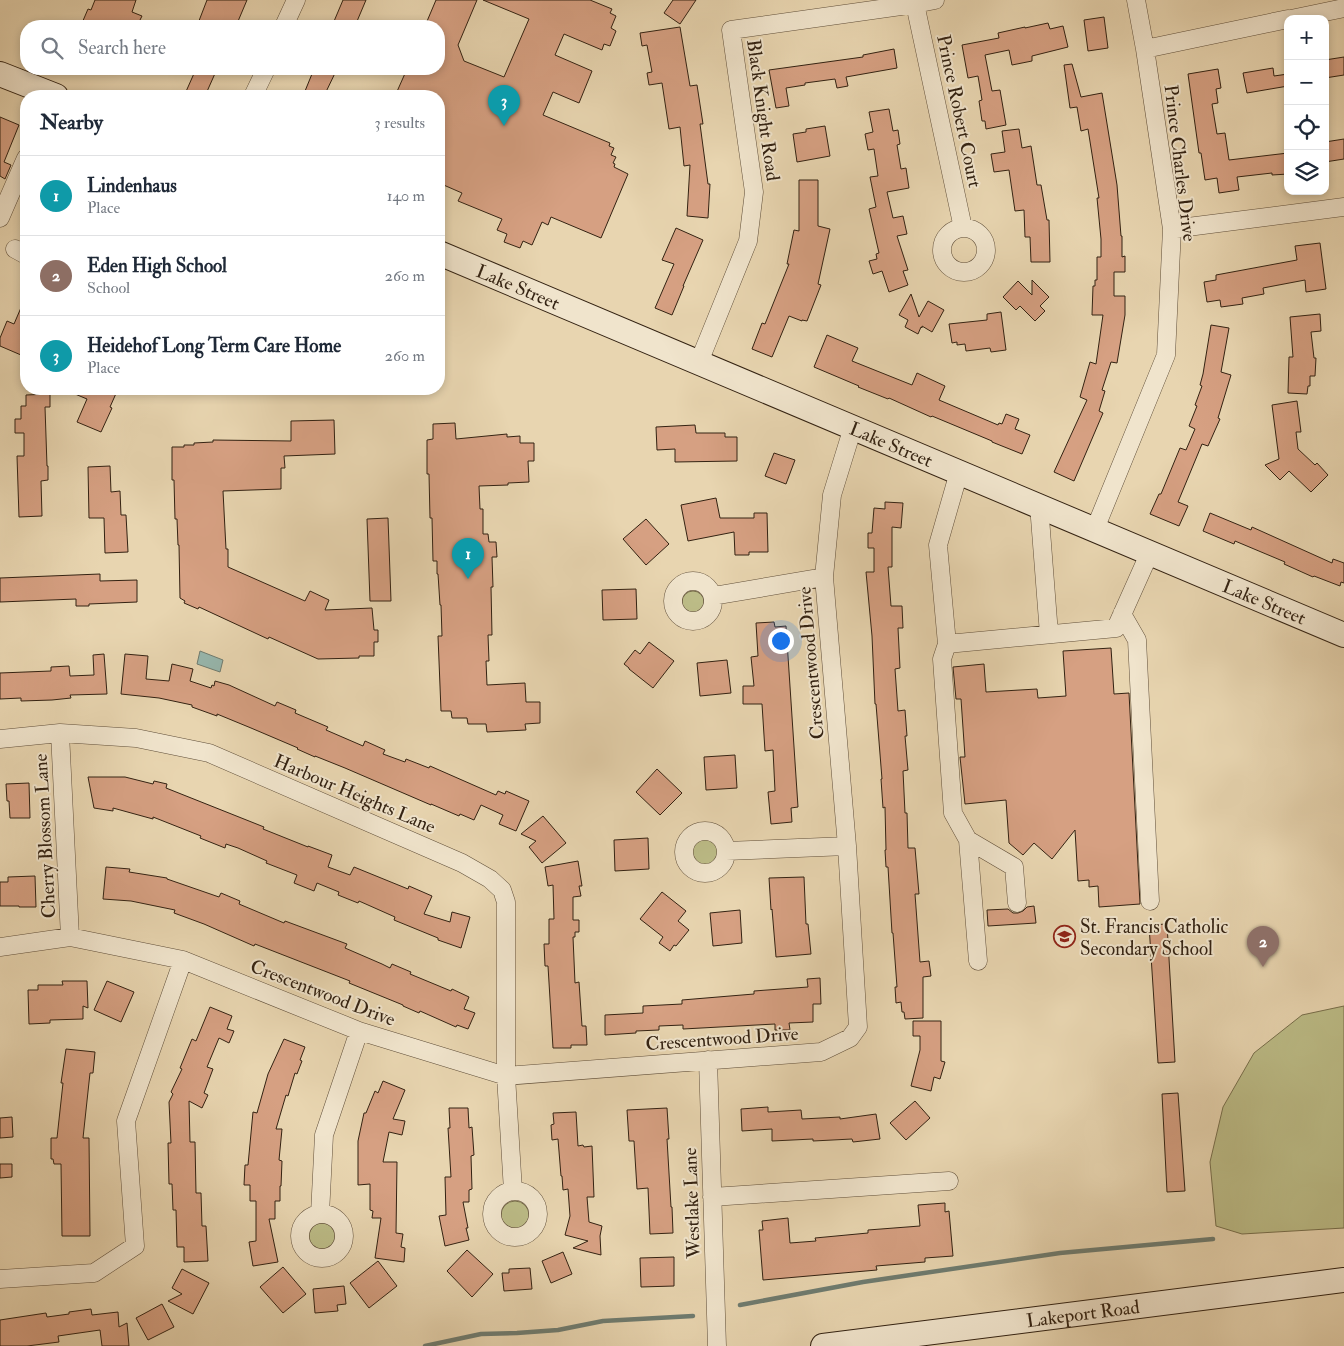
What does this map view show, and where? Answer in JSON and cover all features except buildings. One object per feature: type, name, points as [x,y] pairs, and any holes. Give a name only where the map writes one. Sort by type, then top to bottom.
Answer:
[{"type":"main road","points":[[0,74],[39,90]]},
{"type":"main road","name":"Lake Street","points":[[445,256],[1344,634]]},
{"type":"main road","name":"Lakeport Road","points":[[823,1346],[857,1344],[1344,1280]]},
{"type":"street","points":[[287,20],[296,0]]},
{"type":"street","name":"Black Knight Road","points":[[699,362],[748,242],[754,192],[731,30],[935,0]]},
{"type":"street","name":"Prince Charles Drive","points":[[1095,529],[1166,355],[1172,229],[1136,0]]},
{"type":"street","name":"Prince Robert Court","points":[[915,4],[962,228]]},
{"type":"street","points":[[1309,15],[1344,8]]},
{"type":"street","points":[[1145,49],[1284,20]]},
{"type":"street","points":[[257,90],[263,75]]},
{"type":"street","points":[[0,218],[20,172]]},
{"type":"street","points":[[1172,229],[1344,207]]},
{"type":"street","name":"Crescentwood Drive","points":[[0,947],[70,937],[183,960],[359,1031],[506,1076],[821,1052],[850,1038],[858,1027],[847,846],[824,577],[832,495],[853,427]]},
{"type":"street","points":[[959,472],[938,545],[947,644],[942,659],[953,813],[968,840],[978,961]]},
{"type":"street","points":[[1039,505],[1049,634]]},
{"type":"street","points":[[947,644],[1116,628],[1150,552]]},
{"type":"street","points":[[713,596],[824,577]]},
{"type":"street","points":[[1122,614],[1137,640],[1150,902]]},
{"type":"street","name":"Harbour Heights Lane","points":[[0,739],[60,733],[136,738],[209,753],[462,863],[490,879],[502,890],[506,902],[506,1076],[514,1191]]},
{"type":"street","name":"Cherry Blossom Lane","points":[[60,733],[70,937]]},
{"type":"street","points":[[968,840],[1014,867],[1017,903]]},
{"type":"street","points":[[726,851],[847,846]]},
{"type":"street","points":[[0,1279],[94,1273],[135,1246],[126,1121],[183,960]]},
{"type":"street","points":[[320,1214],[324,1135],[359,1031]]},
{"type":"street","name":"Westlake Lane","points":[[708,1060],[717,1346]]},
{"type":"street","points":[[712,1197],[949,1181]]},
{"type":"green space","points":[[693,591],[701,594],[704,602],[701,610],[693,613],[685,610],[682,602],[685,594]]},
{"type":"green space","points":[[705,839],[714,843],[718,852],[714,861],[705,865],[696,861],[692,852],[696,843]]},
{"type":"green space","points":[[1344,1006],[1344,1228],[1242,1234],[1216,1226],[1210,1162],[1223,1107],[1254,1053],[1302,1015]]},
{"type":"green space","points":[[515,1201],[525,1205],[529,1215],[525,1225],[515,1229],[505,1225],[501,1215],[505,1205]]},
{"type":"green space","points":[[322,1223],[332,1226],[335,1236],[332,1246],[322,1249],[312,1246],[309,1236],[312,1226]]},
{"type":"water","points":[[200,651],[223,660],[220,672],[197,664]]},
{"type":"waterway","points":[[740,1305],[863,1282],[1060,1253],[1213,1239]]},
{"type":"waterway","points":[[425,1346],[481,1334],[558,1330],[603,1321],[693,1316]]},
{"type":"place","name":"Heidehof Long Term Care Home","points":[[504,126]]},
{"type":"place","name":"Lindenhaus","points":[[468,579]]},
{"type":"place","name":"St. Francis Catholic Secondary School","points":[[1064,937]]},
{"type":"place","name":"Eden High School","points":[[1263,967]]}]
